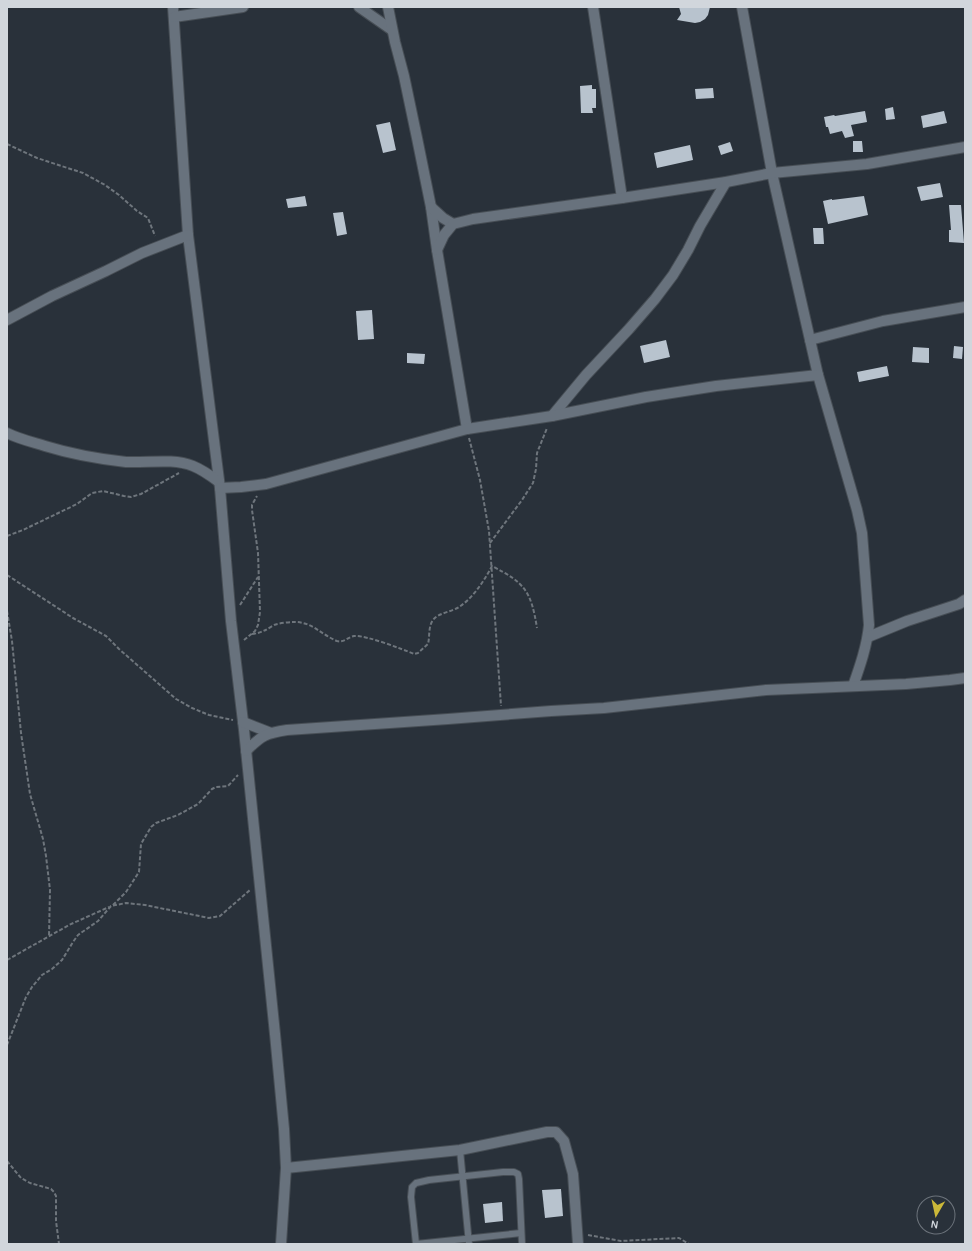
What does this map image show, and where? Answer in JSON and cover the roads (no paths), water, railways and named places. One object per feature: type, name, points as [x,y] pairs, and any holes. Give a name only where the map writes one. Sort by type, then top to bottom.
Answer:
[{"type":"street","points":[[242,7],[203,14],[173,12],[188,235],[220,485],[231,621],[243,722],[275,1034],[286,1168],[282,1244]]},
{"type":"street","points":[[359,7],[392,30]]},
{"type":"street","points":[[388,7],[431,207],[467,429]]},
{"type":"street","points":[[594,7],[622,198]]},
{"type":"street","points":[[742,7],[772,173],[818,376],[857,510],[862,533],[869,625],[868,637],[853,686]]},
{"type":"street","points":[[437,250],[444,235],[454,224],[473,218],[622,198],[726,182],[772,173],[867,164],[965,147]]},
{"type":"street","points":[[552,416],[586,375],[655,299],[673,275],[726,182]]},
{"type":"street","points":[[431,207],[443,218],[454,224]]},
{"type":"street","points":[[7,320],[52,296],[142,253],[188,235]]},
{"type":"street","points":[[810,340],[883,321],[965,307]]},
{"type":"street","points":[[7,432],[24,440],[62,451],[94,457],[127,462],[172,461],[200,469],[220,485],[241,487],[266,484],[467,429],[552,416],[646,397],[716,386],[818,376]]},
{"type":"street","points":[[868,637],[907,621],[958,604],[965,600]]},
{"type":"street","points":[[246,751],[257,740],[270,733],[287,730],[502,715],[551,710],[604,708],[766,690],[906,684],[965,678]]},
{"type":"street","points":[[243,722],[270,733]]},
{"type":"street","points":[[286,1168],[460,1150],[547,1132],[556,1132],[564,1141],[573,1174],[578,1244]]},
{"type":"lane","points":[[460,1150],[469,1241]]},
{"type":"lane","points":[[521,1233],[469,1241],[416,1244],[411,1197],[412,1187],[416,1183],[429,1180],[503,1172],[514,1172],[518,1174],[522,1244]]}]
